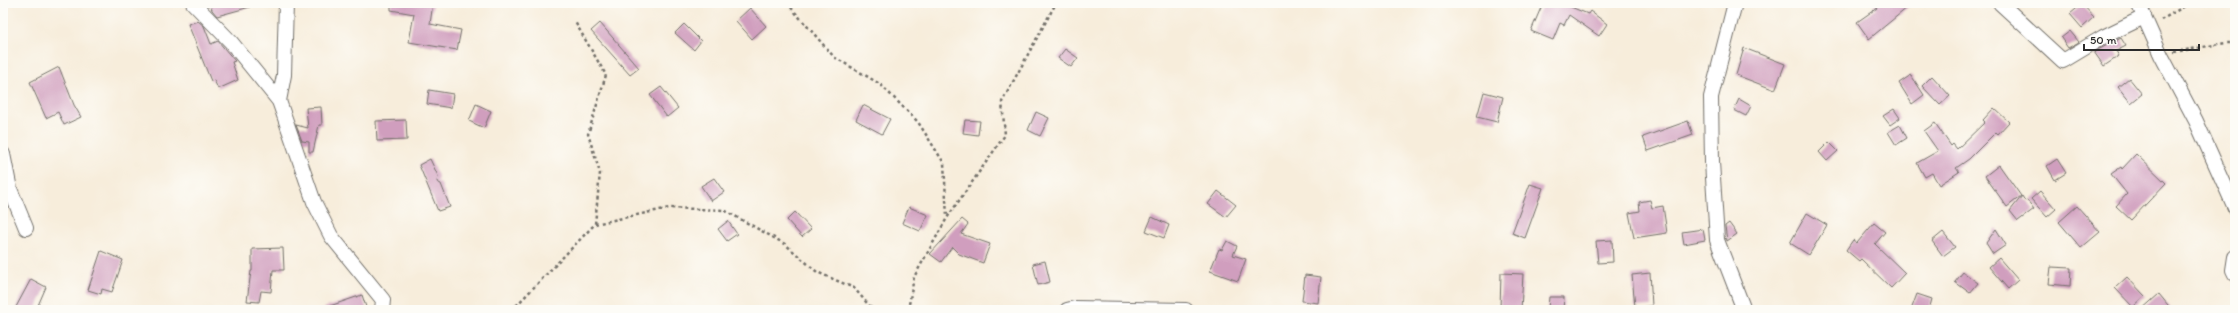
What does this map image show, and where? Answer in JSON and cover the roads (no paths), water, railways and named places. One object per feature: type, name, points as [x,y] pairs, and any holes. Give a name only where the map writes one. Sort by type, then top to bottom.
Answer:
[{"type":"street","points":[[193,3],[231,42],[279,101],[314,202],[331,236],[383,300],[382,310]]},
{"type":"street","points":[[279,101],[284,75],[286,3]]},
{"type":"street","points":[[1735,3],[1711,97],[1712,162],[1717,240],[1744,310]]},
{"type":"street","points":[[2000,3],[2063,61],[2103,37],[2146,22]]},
{"type":"street","points":[[2138,3],[2161,55],[2196,121],[2235,208]]},
{"type":"street","points":[[3,154],[10,189],[26,228]]},
{"type":"street","points":[[2235,257],[2233,270],[2235,274]]},
{"type":"street","points":[[1067,310],[1076,308],[1186,310]]}]
